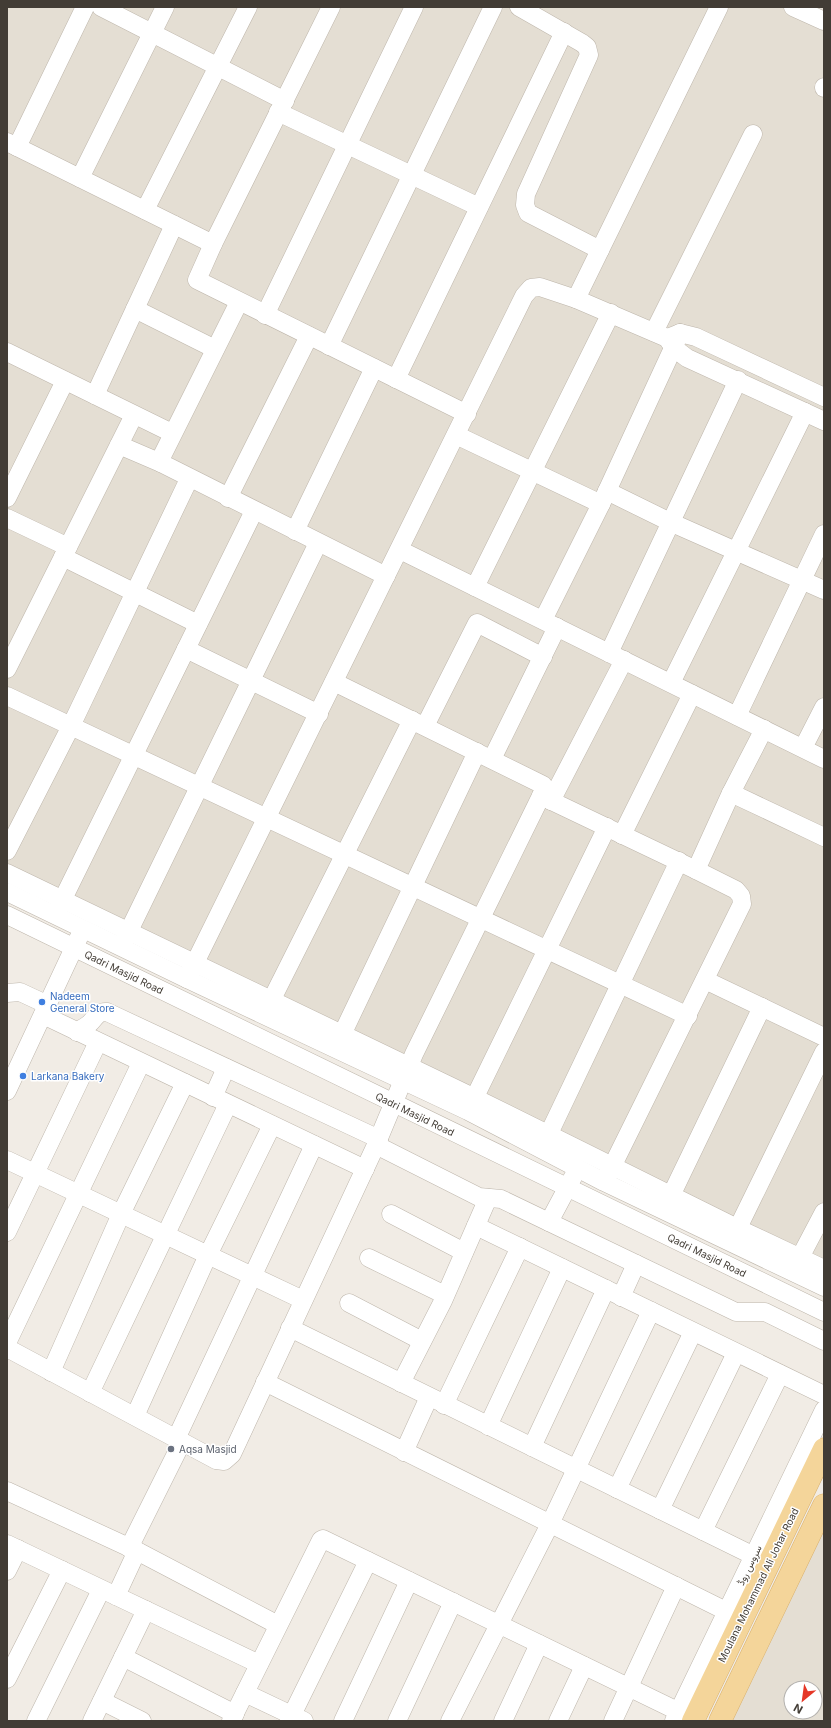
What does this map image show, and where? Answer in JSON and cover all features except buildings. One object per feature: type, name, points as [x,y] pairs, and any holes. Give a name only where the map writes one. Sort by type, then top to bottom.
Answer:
[{"type":"main road","name":"Moulana Mohammad Ali Johar Road","points":[[685,1718],[734,1615],[824,1449]]},
{"type":"main road","points":[[720,1721],[824,1505]]},
{"type":"street","points":[[85,7],[12,144],[213,244]]},
{"type":"street","points":[[101,7],[218,66],[347,145],[479,207]]},
{"type":"street","points":[[80,178],[165,7]]},
{"type":"street","points":[[145,210],[248,7]]},
{"type":"street","points":[[331,7],[213,244],[197,280],[467,414]]},
{"type":"street","points":[[265,315],[414,7]]},
{"type":"street","points":[[329,346],[493,7]]},
{"type":"street","points":[[576,299],[719,7]]},
{"type":"street","points":[[793,7],[824,21]]},
{"type":"street","points":[[527,9],[588,47],[589,54],[526,194],[525,205],[528,213],[600,250]]},
{"type":"street","points":[[396,379],[564,32]]},
{"type":"street","points":[[338,1042],[412,887],[485,755],[543,656],[550,624],[604,498],[753,134]]},
{"type":"street","points":[[95,395],[174,225]]},
{"type":"street","points":[[187,979],[524,296],[531,288],[540,287],[576,299],[669,338],[687,358],[738,380],[824,421]]},
{"type":"street","points":[[160,464],[160,460],[172,433],[239,302]]},
{"type":"street","points":[[135,309],[214,349]]},
{"type":"street","points":[[475,587],[610,313]]},
{"type":"street","points":[[228,498],[309,336]]},
{"type":"street","points":[[669,338],[696,337],[824,397]]},
{"type":"street","points":[[7,352],[172,433]]},
{"type":"street","points":[[295,531],[374,368]]},
{"type":"street","points":[[7,1348],[216,1460],[224,1461],[232,1454],[365,1170],[406,1073],[480,918],[546,798],[616,656],[670,522],[738,380]]},
{"type":"street","points":[[7,498],[65,381]]},
{"type":"street","points":[[671,683],[805,412]]},
{"type":"street","points":[[7,669],[134,415]]},
{"type":"street","points":[[456,435],[532,471],[670,522],[824,590]]},
{"type":"street","points":[[119,445],[386,576]]},
{"type":"street","points":[[7,851],[71,726],[188,478]]},
{"type":"street","points":[[58,908],[254,511]]},
{"type":"street","points":[[7,518],[135,592],[198,624]]},
{"type":"street","points":[[737,716],[824,534]]},
{"type":"street","points":[[125,938],[318,543]]},
{"type":"street","points":[[400,550],[824,759]]},
{"type":"street","points":[[267,1008],[344,855],[418,723],[477,623],[543,656]]},
{"type":"street","points":[[186,649],[319,714]]},
{"type":"street","points":[[334,682],[543,784],[546,798]]},
{"type":"street","points":[[471,1104],[547,950],[692,694]]},
{"type":"street","points":[[7,696],[688,1016]]},
{"type":"street","points":[[803,748],[824,707]]},
{"type":"street","points":[[696,870],[731,793],[764,729]]},
{"type":"street","points":[[731,793],[824,837]]},
{"type":"street","points":[[546,798],[736,890],[741,896],[742,904],[688,1016],[608,1174]]},
{"type":"street","points":[[545,1143],[679,862]]},
{"type":"street","points":[[7,873],[58,908],[83,929],[125,938],[187,979],[267,1008],[471,1104],[545,1143],[796,1264],[824,1287]]},
{"type":"street","points":[[7,892],[58,908],[125,938],[195,962],[267,1008]]},
{"type":"street","name":"Qadri Masjid Road","points":[[7,915],[322,1067],[393,1104],[824,1312]]},
{"type":"street","points":[[7,1091],[83,929]]},
{"type":"street","points":[[705,980],[824,1037]]},
{"type":"street","points":[[7,993],[20,992],[77,1032],[365,1170]]},
{"type":"street","points":[[667,1203],[762,1007]]},
{"type":"street","points":[[77,1032],[89,1024],[97,1015],[102,1012],[108,1012],[377,1142],[479,1197],[501,1199],[736,1312],[765,1312],[824,1341]]},
{"type":"street","points":[[7,1232],[98,1042]]},
{"type":"street","points":[[734,1235],[824,1052]]},
{"type":"street","points":[[7,1343],[141,1063]]},
{"type":"street","points":[[212,1097],[226,1068]]},
{"type":"street","points":[[51,1372],[121,1214],[185,1083]]},
{"type":"street","points":[[90,1393],[228,1104]]},
{"type":"street","points":[[135,1416],[208,1254],[272,1125]]},
{"type":"street","points":[[545,1143],[578,1168],[608,1174]]},
{"type":"street","points":[[36,1721],[109,1593],[132,1549],[179,1440],[314,1145]]},
{"type":"street","points":[[7,1160],[303,1300]]},
{"type":"street","points":[[549,1222],[578,1168]]},
{"type":"street","points":[[401,1383],[445,1295],[488,1198]]},
{"type":"street","points":[[796,1264],[824,1212]]},
{"type":"street","points":[[391,1214],[464,1252]]},
{"type":"street","points":[[476,1226],[824,1395]]},
{"type":"street","points":[[404,1452],[437,1401],[520,1247]]},
{"type":"street","points":[[369,1258],[445,1295]]},
{"type":"street","points":[[532,1447],[614,1293],[636,1264]]},
{"type":"street","points":[[796,1264],[824,1269]]},
{"type":"street","points":[[488,1426],[562,1268]]},
{"type":"street","points":[[349,1303],[422,1341]]},
{"type":"street","points":[[450,1721],[550,1524],[651,1311]]},
{"type":"street","points":[[290,1328],[754,1556]]},
{"type":"street","points":[[617,1489],[693,1332]]},
{"type":"street","points":[[660,1510],[736,1353]]},
{"type":"street","points":[[703,1531],[780,1374]]},
{"type":"street","points":[[265,1382],[734,1615]]},
{"type":"street","name":"سروس روڈ","points":[[734,1615],[754,1556],[824,1410]]},
{"type":"street","points":[[8,1493],[132,1549],[278,1625]]},
{"type":"street","points":[[123,1656],[233,1717],[321,1540],[326,1540],[584,1666],[685,1718]]},
{"type":"street","points":[[7,1571],[12,1547],[259,1664]]},
{"type":"street","points":[[245,1693],[295,1719],[368,1561]]},
{"type":"street","points":[[7,1679],[62,1570]]},
{"type":"street","points":[[343,1721],[409,1581]]},
{"type":"street","points":[[612,1721],[676,1586]]},
{"type":"street","points":[[397,1721],[453,1602]]},
{"type":"street","points":[[92,1721],[146,1610]]},
{"type":"street","points":[[503,1721],[539,1644]]},
{"type":"street","points":[[558,1721],[584,1666]]},
{"type":"street","points":[[102,1701],[142,1721]]},
{"type":"shaded area","points":[[7,7],[824,7],[824,1264],[7,866]]},
{"type":"shaded area","points":[[824,1516],[824,1721],[724,1721]]},
{"type":"place","name":"Nadeem General Store","points":[[42,1002]]},
{"type":"place","name":"Larkana Bakery","points":[[23,1076]]},
{"type":"place","name":"Aqsa Masjid","points":[[171,1449]]}]
